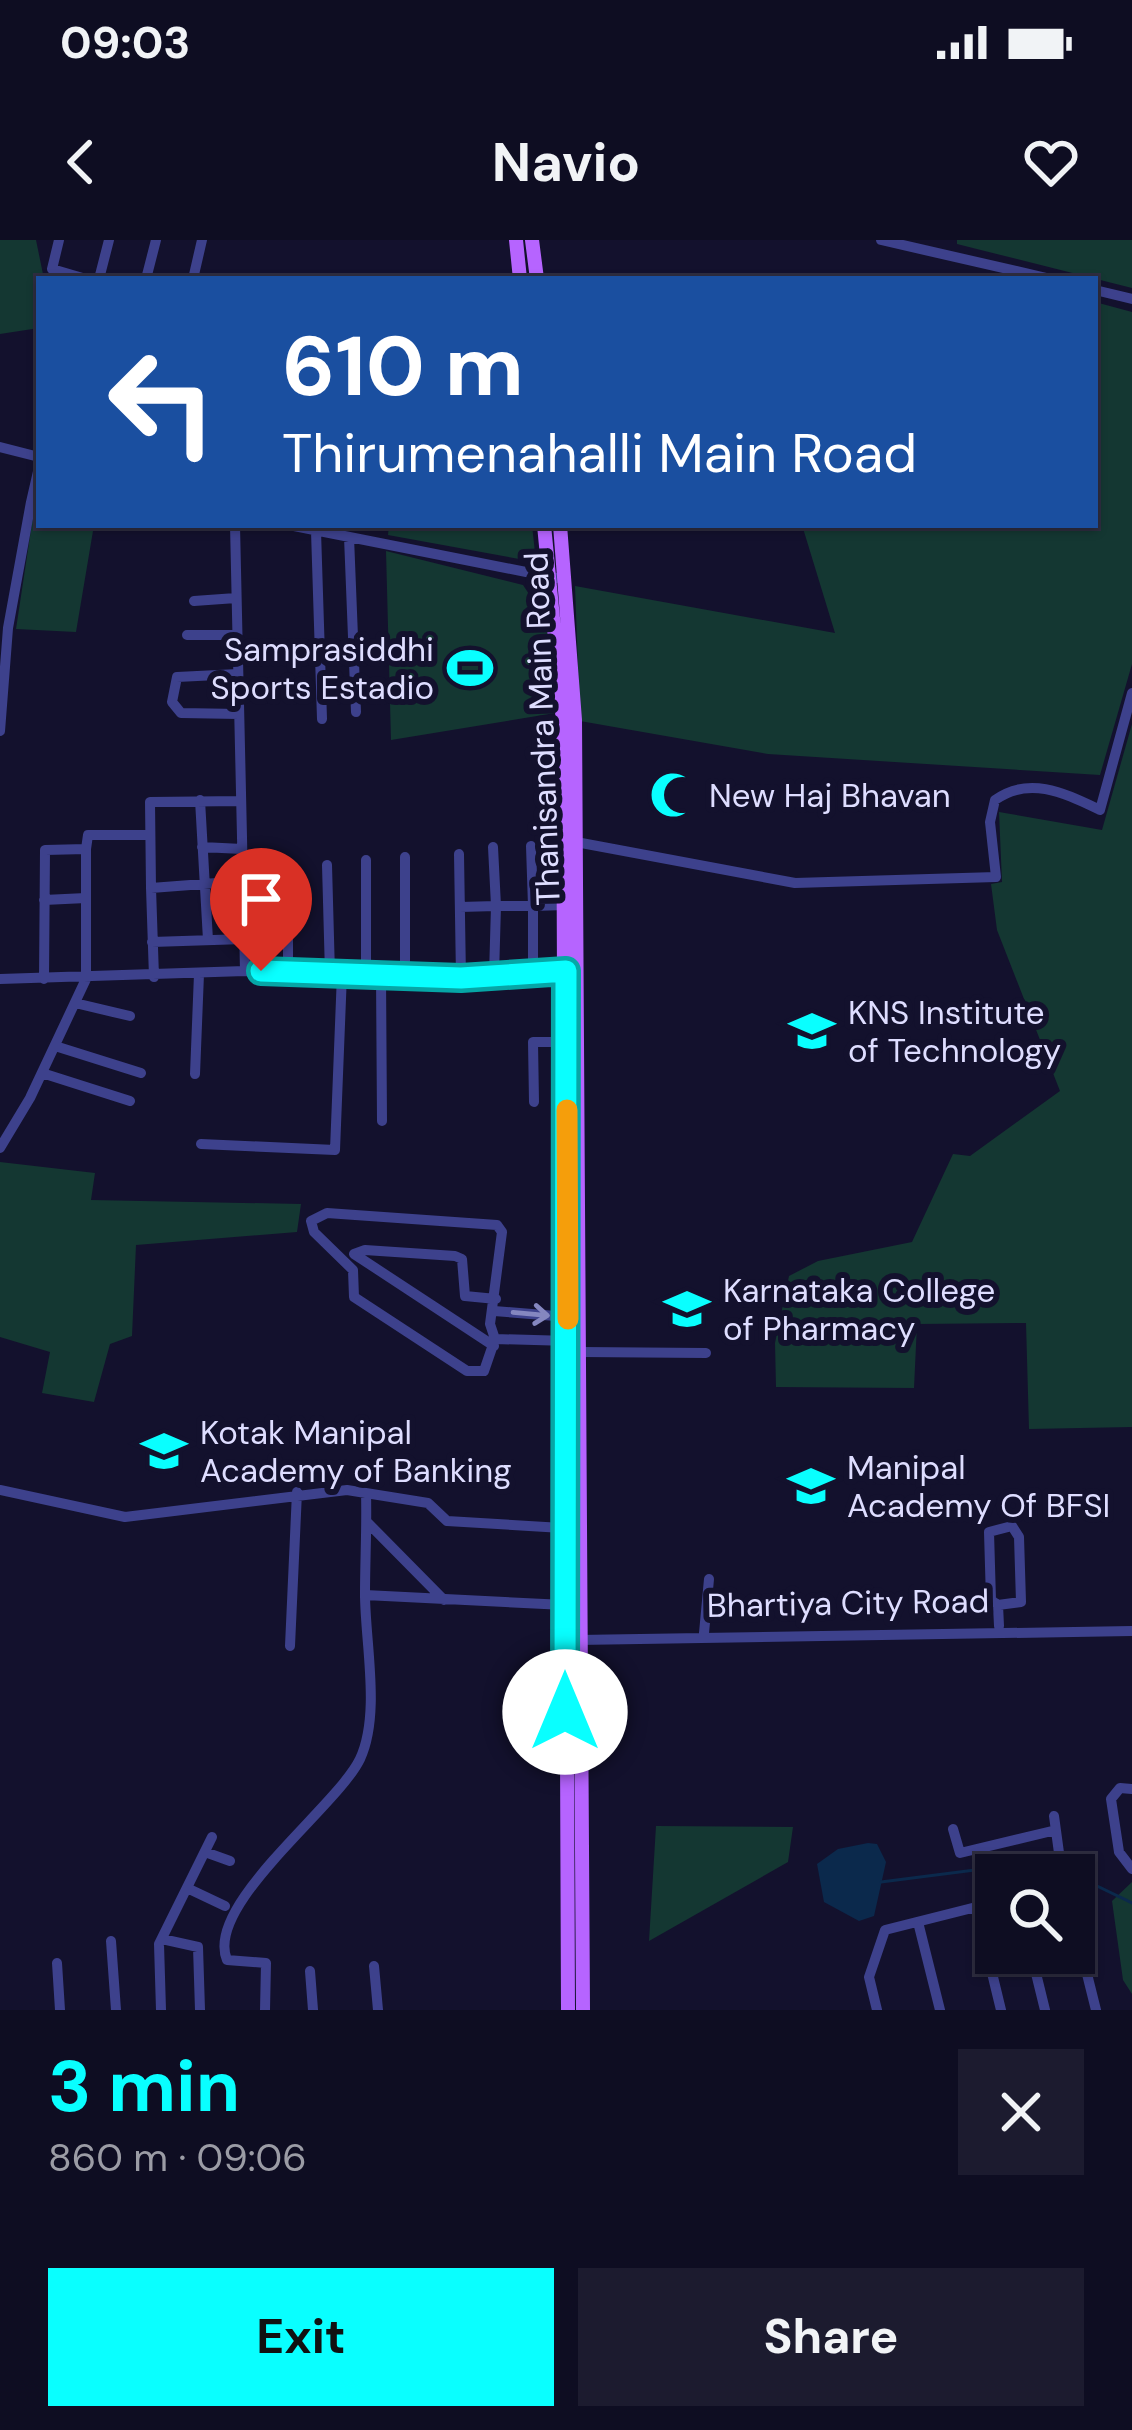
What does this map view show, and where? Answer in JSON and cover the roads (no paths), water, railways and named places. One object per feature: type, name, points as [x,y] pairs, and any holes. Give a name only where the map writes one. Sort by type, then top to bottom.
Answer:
[{"type":"main road","points":[[516,240],[520,276]]},
{"type":"main road","points":[[532,240],[537,276]]},
{"type":"main road","name":"Thanisandra Main Road","points":[[545,528],[558,579],[577,842],[566,1042],[568,1316],[575,1346]]},
{"type":"main road","name":"Thanisandra Main Road","points":[[560,528],[565,905],[572,971],[575,1346],[568,2010]]},
{"type":"main road","name":"Thanisandra Main Road","points":[[573,1529],[565,1605],[572,1637],[583,2010]]},
{"type":"street","points":[[59,240],[52,269],[76,276]]},
{"type":"street","points":[[100,276],[109,240]]},
{"type":"street","points":[[147,276],[157,240]]},
{"type":"street","points":[[194,276],[202,240]]},
{"type":"street","points":[[881,240],[1038,276]]},
{"type":"street","points":[[1098,291],[1132,299]]},
{"type":"street","points":[[0,447],[36,456]]},
{"type":"street","points":[[0,731],[3,663],[35,502]]},
{"type":"street","points":[[235,528],[245,971]]},
{"type":"street","points":[[302,528],[558,579]]},
{"type":"street","points":[[385,528],[385,544]]},
{"type":"street","points":[[316,531],[322,719]]},
{"type":"street","points":[[349,537],[356,712]]},
{"type":"street","points":[[194,601],[236,598]]},
{"type":"street","points":[[187,635],[237,635]]},
{"type":"street","points":[[238,674],[177,677],[172,702],[181,713],[239,714]]},
{"type":"street","points":[[577,842],[795,884],[996,877],[990,822],[995,800],[1018,790],[1050,788],[1100,810],[1132,693]]},
{"type":"street","points":[[200,800],[208,940]]},
{"type":"street","points":[[154,977],[149,802],[241,801]]},
{"type":"street","points":[[0,1148],[86,979],[88,835],[150,836]]},
{"type":"street","points":[[531,845],[533,973]]},
{"type":"street","points":[[202,847],[242,849]]},
{"type":"street","points":[[493,848],[494,975]]},
{"type":"street","points":[[44,979],[45,850],[86,849]]},
{"type":"street","points":[[459,854],[461,978]]},
{"type":"street","points":[[405,856],[405,976]]},
{"type":"street","points":[[366,860],[366,975]]},
{"type":"street","points":[[201,1144],[334,1150],[336,974],[327,865]]},
{"type":"street","points":[[287,972],[288,874]]},
{"type":"street","points":[[152,888],[243,881]]},
{"type":"street","points":[[44,900],[86,898]]},
{"type":"street","points":[[460,907],[565,905]]},
{"type":"street","points":[[152,942],[244,940]]},
{"type":"street","points":[[0,979],[245,971],[461,978],[572,971]]},
{"type":"street","points":[[195,1074],[200,974]]},
{"type":"street","points":[[381,975],[382,1121]]},
{"type":"street","points":[[75,1003],[130,1016]]},
{"type":"street","points":[[515,1041],[566,1042]]},
{"type":"street","points":[[532,1042],[534,1102]]},
{"type":"street","points":[[55,1046],[141,1073]]},
{"type":"street","points":[[42,1073],[130,1101]]},
{"type":"street","points":[[327,1213],[497,1226],[502,1232],[495,1305],[490,1324],[494,1342],[484,1371],[474,1374],[354,1298],[353,1270],[314,1232],[311,1221],[327,1213]]},
{"type":"street","points":[[568,1316],[466,1296],[462,1259],[455,1256],[364,1250],[355,1254],[494,1342],[706,1353]]},
{"type":"street","points":[[0,1490],[125,1517],[297,1492],[365,1492],[428,1503],[447,1520],[573,1529]]},
{"type":"street","points":[[290,1646],[297,1492]]},
{"type":"street","points":[[265,2010],[266,1963],[227,1960],[224,1951],[243,1899],[360,1760],[372,1669],[365,1595],[365,1492]]},
{"type":"street","points":[[367,1522],[444,1600]]},
{"type":"street","points":[[1012,1526],[1019,1537],[1021,1602],[998,1605],[991,1600],[988,1532],[1012,1526]]},
{"type":"street","points":[[704,1633],[709,1579]]},
{"type":"street","points":[[365,1595],[565,1605]]},
{"type":"street","points":[[998,1605],[999,1626]]},
{"type":"street","name":"Bhartiya City Road","points":[[841,1634],[999,1626],[1132,1627]]},
{"type":"street","name":"Bhartiya City Road","points":[[572,1637],[1132,1627]]},
{"type":"street","name":"Bhartiya City Road","points":[[572,1637],[747,1634]]},
{"type":"street","points":[[1132,1789],[1117,1790],[1111,1799],[1119,1852],[1132,1869]]},
{"type":"street","points":[[1037,1819],[1052,1824]]},
{"type":"street","points":[[953,1829],[960,1853],[1052,1824]]},
{"type":"street","points":[[1052,1824],[1058,1854]]},
{"type":"street","points":[[161,2010],[162,1939],[212,1837]]},
{"type":"street","points":[[205,1852],[230,1862]]},
{"type":"street","points":[[188,1888],[225,1906]]},
{"type":"street","points":[[877,2010],[869,1977],[885,1930],[975,1907]]},
{"type":"street","points":[[918,1922],[940,2010]]},
{"type":"street","points":[[162,1939],[194,1944],[201,1952],[200,2010]]},
{"type":"street","points":[[111,1940],[116,2010]]},
{"type":"street","points":[[57,1963],[60,2010]]},
{"type":"street","points":[[374,1966],[378,2010]]},
{"type":"street","points":[[310,1971],[313,2010]]},
{"type":"street","points":[[992,1974],[1001,2010]]},
{"type":"street","points":[[1036,1974],[1045,2010]]},
{"type":"street","points":[[1087,1974],[1096,2010]]},
{"type":"water","points":[[877,1844],[886,1862],[874,1916],[859,1921],[824,1902],[817,1864],[838,1849]]},
{"type":"waterway","points":[[881,1882],[975,1870]]},
{"type":"waterway","points":[[1095,1885],[1132,1903]]},
{"type":"place","name":"Samprasiddhi Sports Estadio","points":[[470,668]]},
{"type":"place","name":"New Haj Bhavan","points":[[673,795]]},
{"type":"place","name":"KNS Institute of Technology","points":[[812,1031]]},
{"type":"place","name":"Karnataka College of Pharmacy","points":[[687,1309]]},
{"type":"place","name":"Kotak Manipal Academy of Banking","points":[[164,1451]]},
{"type":"place","name":"Manipal Academy Of BFSI","points":[[811,1486]]}]
